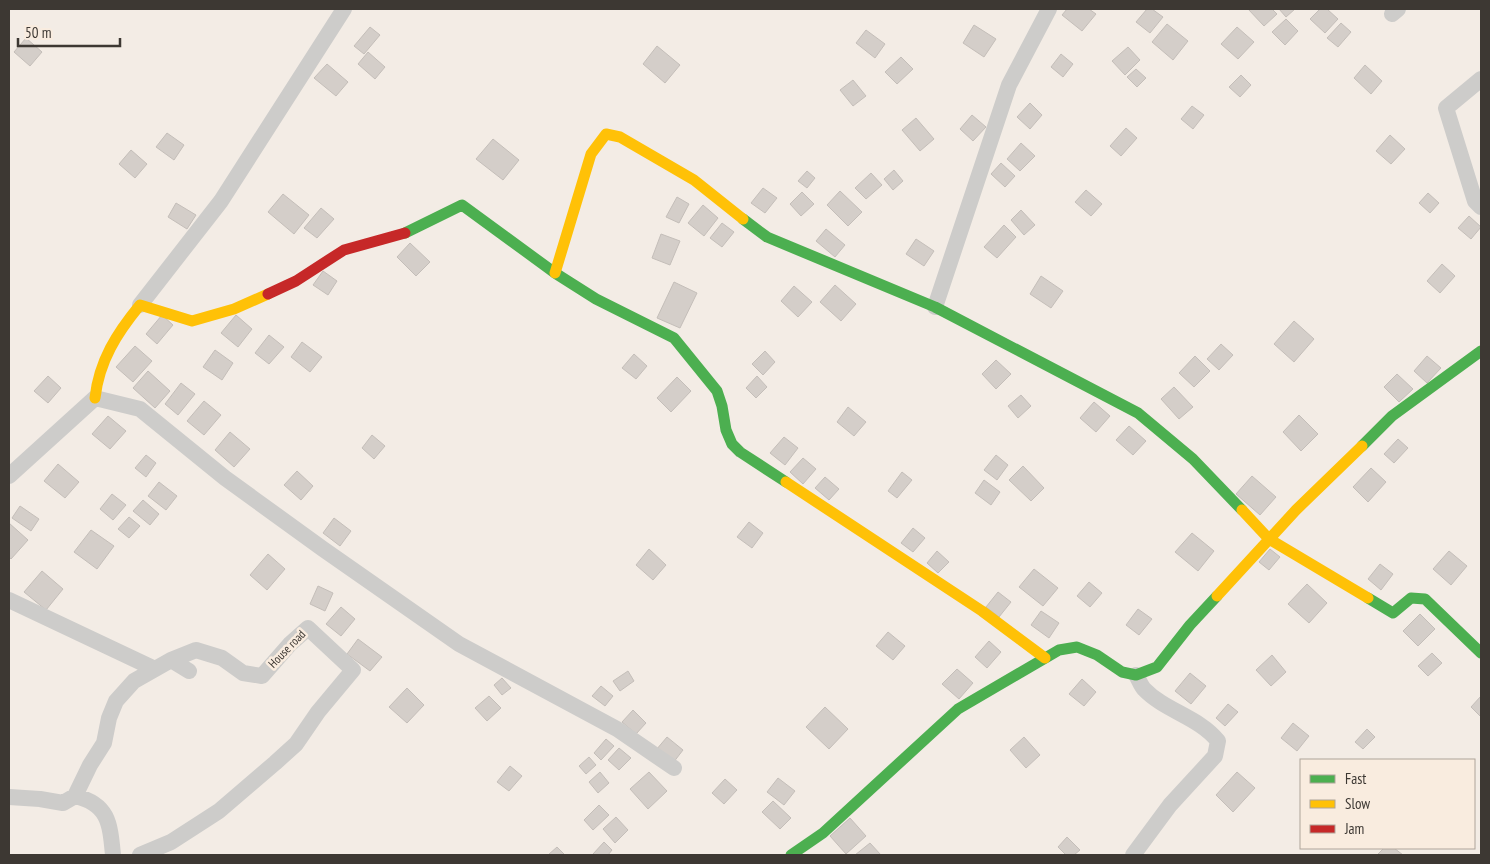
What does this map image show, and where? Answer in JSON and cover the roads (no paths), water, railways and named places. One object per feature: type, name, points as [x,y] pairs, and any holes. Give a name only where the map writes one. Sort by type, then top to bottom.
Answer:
[{"type":"street","points":[[9,476],[95,398],[95,384],[102,361],[128,319],[221,200],[344,9]]},
{"type":"street","points":[[936,307],[1008,85],[1049,9]]},
{"type":"street","points":[[1481,79],[1446,108],[1475,201],[1481,207]]},
{"type":"street","points":[[555,273],[592,154],[606,134],[620,137],[694,180],[768,237],[936,307],[1138,413],[1193,459],[1269,539],[1393,614],[1411,598],[1425,599],[1481,653]]},
{"type":"street","points":[[140,305],[192,321],[234,309],[296,282],[344,250],[406,233],[462,205],[555,273],[596,299],[674,338],[717,391],[726,430],[732,444],[740,452],[982,610],[1045,658]]},
{"type":"street","points":[[791,855],[823,833],[958,709],[1059,650],[1077,648],[1097,655],[1122,672],[1136,676],[1157,667],[1190,625],[1296,510],[1392,416],[1481,351]]},
{"type":"street","points":[[95,398],[140,409],[225,478],[459,644],[617,729],[674,768]]},
{"type":"street","points":[[9,600],[155,669]]},
{"type":"street","name":"House road","points":[[74,796],[104,743],[109,718],[116,701],[134,681],[171,660],[196,650],[222,658],[243,673],[262,676],[290,644],[308,628],[353,670],[318,712],[296,744],[275,763],[219,810],[171,842],[140,855]]},
{"type":"street","points":[[171,660],[189,671]]},
{"type":"street","points":[[1133,855],[1170,805],[1215,756],[1218,741],[1210,731],[1164,705],[1144,689],[1136,676]]},
{"type":"street","points":[[9,797],[62,803],[74,796],[98,805],[109,822],[113,855]]}]
